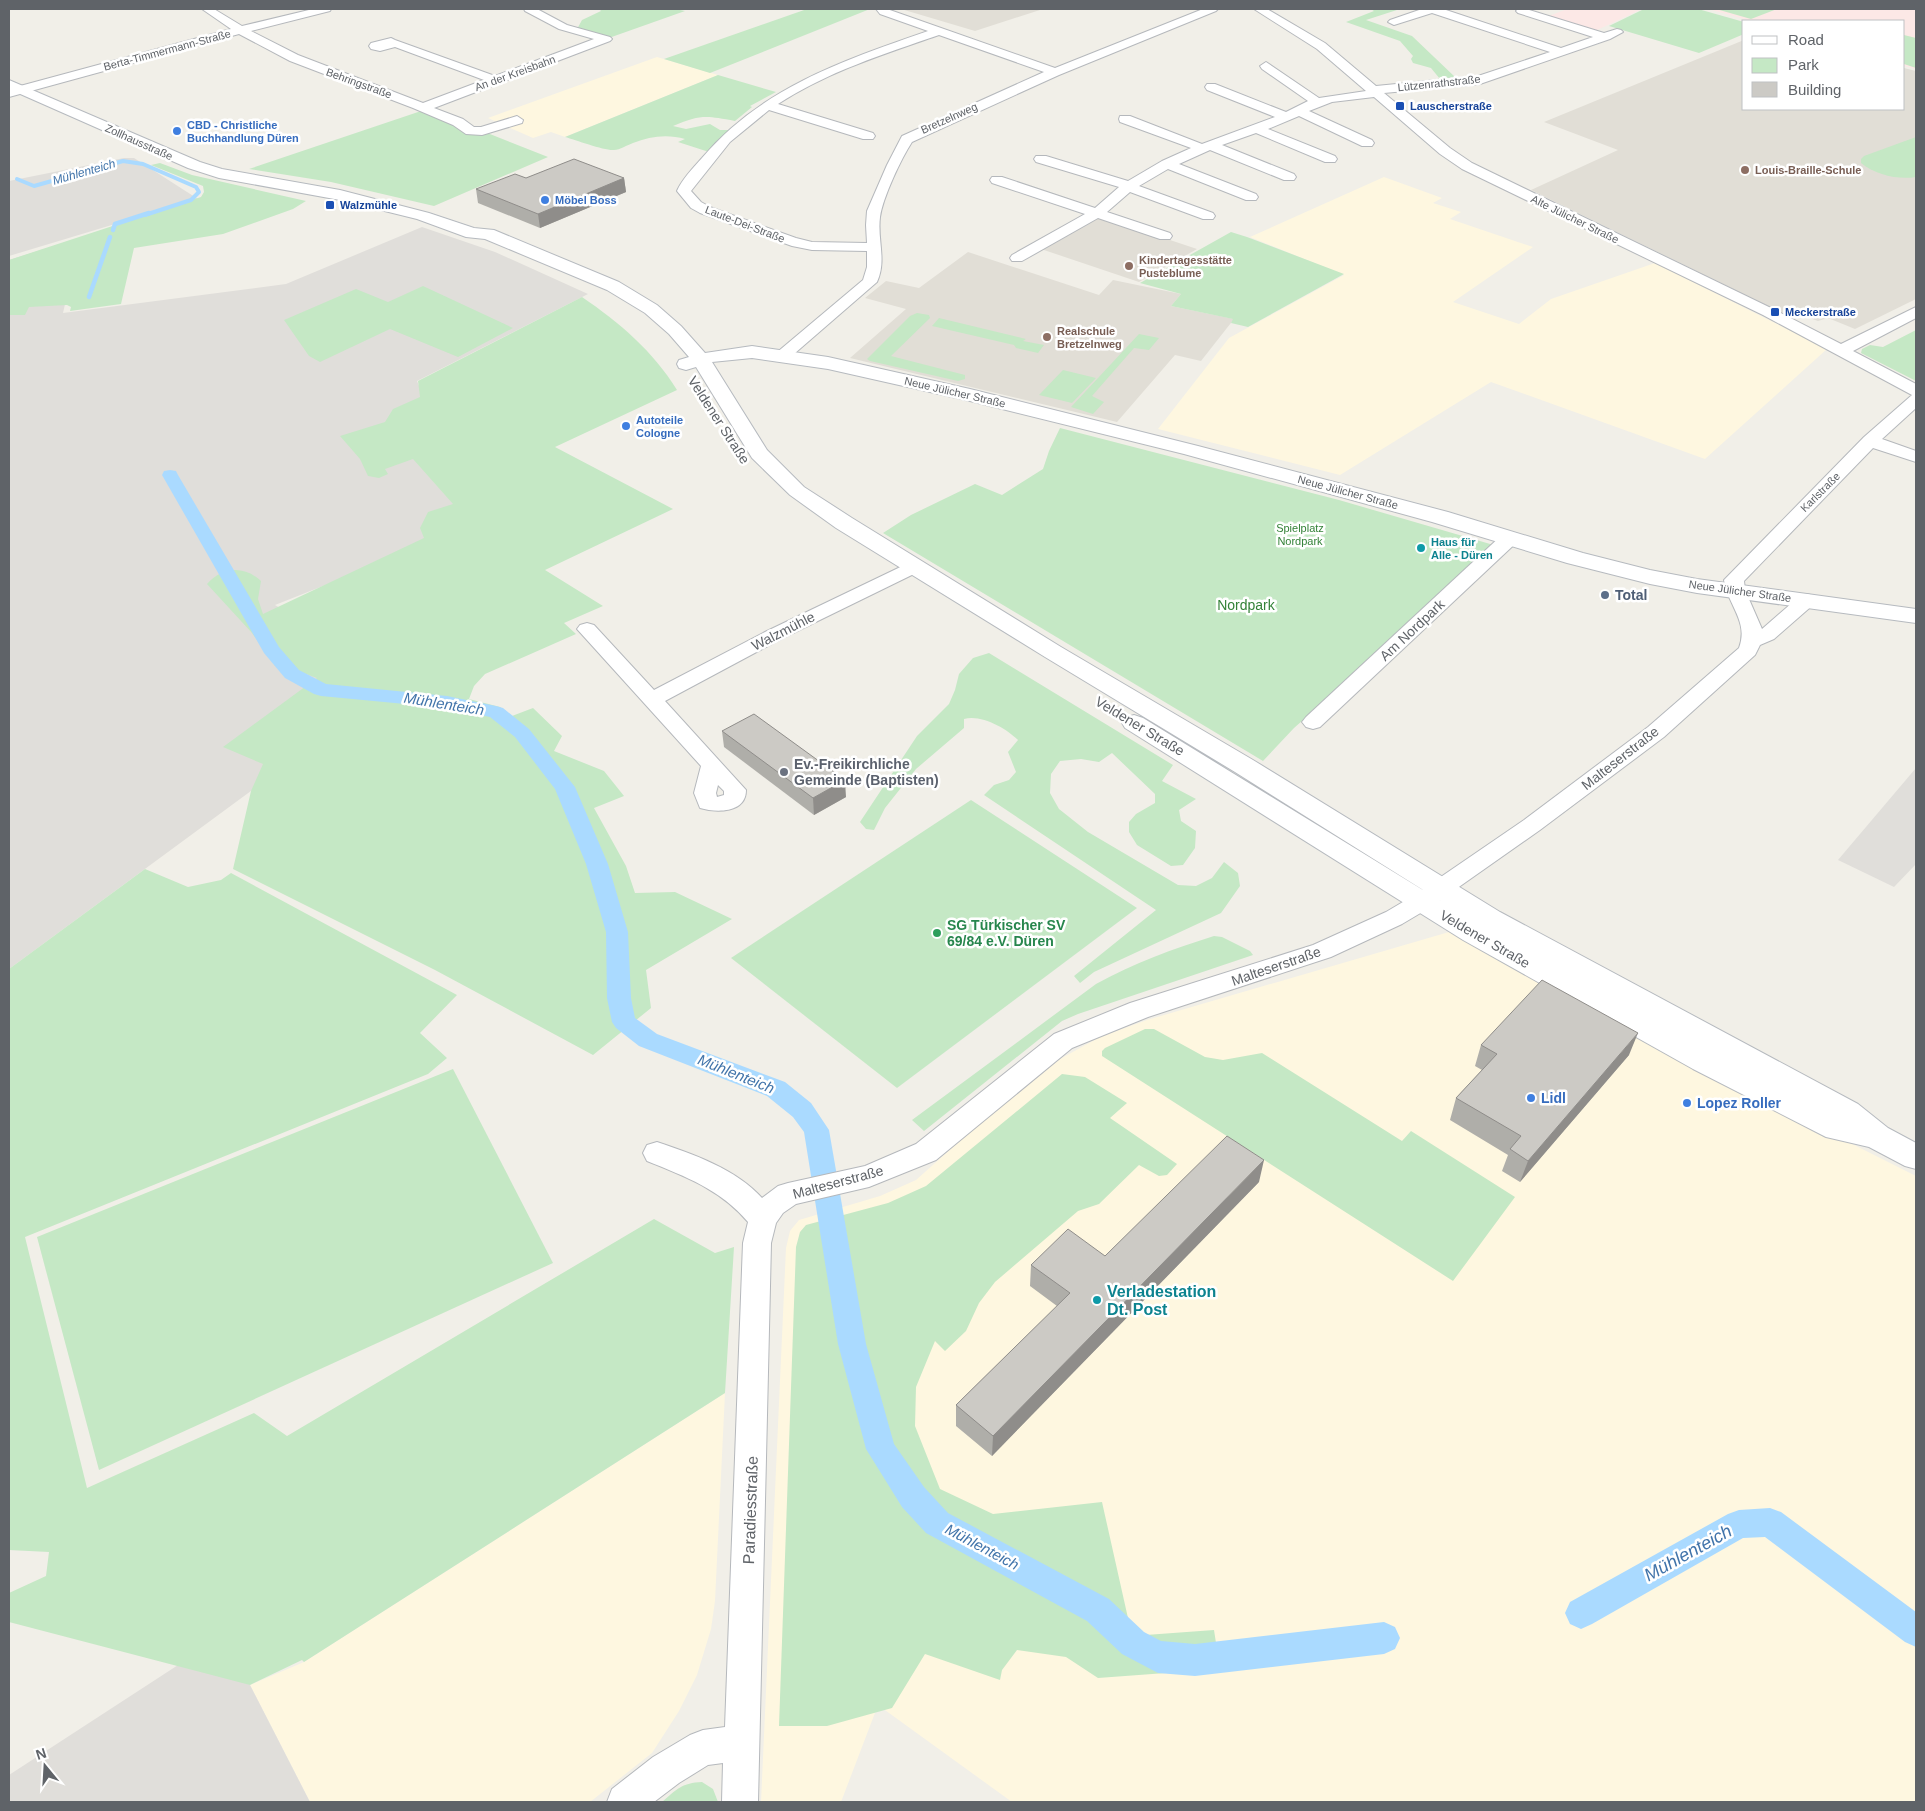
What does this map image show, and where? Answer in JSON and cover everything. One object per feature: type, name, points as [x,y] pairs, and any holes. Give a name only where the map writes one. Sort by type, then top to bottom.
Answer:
[{"type":"street","name":"Behringstraße","points":[[207,9],[240,30],[294,58],[424,107],[458,122],[474,132],[517,120]]},
{"type":"street","name":"Berta-Timmermann-Straße","points":[[13,89],[326,9]]},
{"type":"street","name":"An der Kreisbahn","points":[[424,107],[606,39],[563,27],[529,9]]},
{"type":"street","points":[[881,9],[884,12],[940,30],[1055,72]]},
{"type":"street","name":"Bretzelnweg","points":[[781,357],[870,282],[876,265],[873,215],[907,139],[912,135],[1055,72],[1212,9]]},
{"type":"street","name":"Alte Jülicher Straße","points":[[1259,9],[1309,38],[1445,151],[1467,166],[1768,312],[1916,391]]},
{"type":"street","points":[[1394,22],[1433,9],[1560,51]]},
{"type":"street","name":"Lützenrathstraße","points":[[1376,92],[1480,80],[1560,51],[1576,48],[1612,35],[1522,11]]},
{"type":"street","name":"Laute-Dei-Straße","points":[[874,247],[812,246],[792,242],[705,210],[688,198],[684,191],[711,156],[739,126],[787,92],[825,74],[940,30]]},
{"type":"street","points":[[394,44],[494,80]]},
{"type":"street","points":[[1266,66],[1317,102]]},
{"type":"street","points":[[1211,87],[1292,114],[1367,143]]},
{"type":"street","name":"Zollhausstraße","points":[[13,89],[194,165],[219,173],[276,184]]},
{"type":"street","points":[[1017,258],[1096,214],[1129,186],[1167,164],[1206,147],[1256,129],[1317,102],[1331,98],[1376,92]]},
{"type":"street","points":[[768,105],[868,136]]},
{"type":"street","points":[[1125,119],[1289,177]]},
{"type":"street","points":[[1256,129],[1330,159]]},
{"type":"street","points":[[1041,159],[1129,186],[1208,216]]},
{"type":"street","points":[[1167,164],[1251,197]]},
{"type":"street","points":[[997,180],[1165,236]]},
{"type":"street","name":"Veldener Straße","points":[[276,184],[386,206],[436,219],[472,233],[488,234],[613,286],[651,309],[675,330],[692,363],[758,454],[772,469],[905,571],[1166,741],[1432,896],[1704,1061],[1837,1128],[1877,1136],[1916,1157]]},
{"type":"street","points":[[1840,351],[1916,312]]},
{"type":"street","name":"Neue Jülicher Straße","points":[[692,363],[730,363],[781,357],[828,363],[1106,428],[1440,517],[1588,562],[1650,577],[1916,616]]},
{"type":"street","name":"Karlstraße","points":[[1734,590],[1734,580],[1739,574],[1870,442],[1916,399]]},
{"type":"street","points":[[1870,442],[1916,457]]},
{"type":"street","name":"Am Nordpark","points":[[1313,722],[1510,538]]},
{"type":"street","name":"Walzmühle","points":[[653,698],[772,636],[905,571]]},
{"type":"street","points":[[1734,590],[1750,616],[1753,628],[1752,641]]},
{"type":"street","name":"Malteserstraße","points":[[763,1219],[773,1205],[788,1194],[852,1180],[893,1167],[926,1152],[1063,1041],[1139,1010],[1322,951],[1388,921],[1432,896],[1532,825],[1656,732],[1748,650],[1752,641],[1766,635],[1807,600]]},
{"type":"street","points":[[587,629],[653,698],[712,765]]},
{"type":"street","points":[[657,1153],[711,1175],[744,1197],[763,1219]]},
{"type":"street","name":"Paradiesstraße","points":[[740,1802],[757,1243],[763,1219]]},
{"type":"street","points":[[625,1802],[666,1770],[703,1748],[743,1742]]},
{"type":"shaded area","points":[[901,9],[1043,9],[975,31]]},
{"type":"shaded area","points":[[1567,9],[1642,9],[1595,31],[1549,16]]},
{"type":"shaded area","points":[[1708,9],[1916,9],[1916,69],[1905,66],[1905,20],[1747,20]]},
{"type":"shaded area","name":"Louis-Braille-Schule","points":[[1742,41],[1742,110],[1905,110],[1905,68],[1916,71],[1916,299],[1855,329],[1828,318],[1818,321],[1804,316],[1798,318],[1778,311],[1531,190],[1618,150],[1544,122]]},
{"type":"shaded area","points":[[657,57],[718,75],[565,137],[551,132],[533,138],[488,118]]},
{"type":"shaded area","points":[[124,158],[134,158],[198,199],[9,256],[9,181]]},
{"type":"shaded area","points":[[1384,177],[1442,198],[1433,203],[1461,212],[1450,219],[1533,247],[1453,302],[1519,324],[1551,299],[1655,263],[1827,349],[1705,459],[1491,382],[1340,475],[1158,429],[1229,338],[1344,275],[1250,237]]},
{"type":"shaded area","name":"Kindertagesstätte Pusteblume","points":[[1101,217],[1197,249],[1139,282],[1041,249]]},
{"type":"shaded area","points":[[422,227],[495,252],[588,294],[417,381],[477,525],[275,605],[402,680],[9,969],[9,260],[80,238],[63,313],[286,284]]},
{"type":"shaded area","name":"Realschule Bretzelnweg","points":[[968,252],[1099,295],[1113,280],[1181,294],[1171,306],[1234,319],[1201,361],[1175,355],[1117,422],[850,358],[906,309],[865,298],[886,281],[919,288]]},
{"type":"shaded area","points":[[1916,768],[1916,864],[1894,887],[1838,860]]},
{"type":"shaded area","points":[[1449,932],[1649,1042],[1916,1176],[1916,1802],[1012,1802],[878,1705],[841,1802],[761,1802],[786,1248],[790,1231],[799,1220],[880,1196],[916,1180],[962,1139],[1060,1059],[1100,1037],[1147,1020]]},
{"type":"shaded area","points":[[725,1393],[715,1601],[711,1629],[697,1675],[679,1711],[652,1753],[590,1802],[310,1802],[250,1685],[304,1662]]},
{"type":"shaded area","points":[[215,1641],[250,1685],[310,1802],[9,1802],[9,1775]]},
{"type":"green space","points":[[599,9],[675,9],[685,11],[606,39],[576,31],[582,20],[601,11]]},
{"type":"green space","points":[[807,9],[870,9],[710,73],[664,59]]},
{"type":"green space","points":[[1371,9],[1400,9],[1366,20],[1412,36],[1455,77],[1440,79],[1431,68],[1413,63],[1411,59],[1413,56],[1400,41],[1346,22],[1374,11]]},
{"type":"green space","points":[[1644,9],[1698,9],[1742,21],[1742,35],[1699,53],[1609,26]]},
{"type":"green space","points":[[1716,9],[1777,9],[1751,19]]},
{"type":"green space","points":[[1905,35],[1916,38],[1916,68],[1905,64]]},
{"type":"green space","points":[[718,75],[776,92],[750,106],[752,107],[735,121],[704,117],[691,119],[673,126],[686,129],[710,124],[720,130],[730,130],[709,152],[678,142],[685,139],[672,137],[659,136],[619,149],[610,150],[565,137]]},
{"type":"green space","points":[[427,109],[548,157],[434,206],[331,182],[249,169]]},
{"type":"green space","points":[[1916,137],[1916,177],[1887,176],[1873,171],[1861,163],[1861,159],[1864,156]]},
{"type":"green space","points":[[160,163],[192,175],[306,201],[293,209],[223,234],[134,248],[121,304],[70,311],[71,307],[67,305],[29,307],[25,315],[9,315],[9,260],[201,197],[204,192],[203,186],[151,165]]},
{"type":"green space","points":[[1231,232],[1344,274],[1248,327],[1231,323],[1233,319],[1171,306],[1181,294],[1140,283]]},
{"type":"green space","points":[[423,286],[513,328],[458,357],[390,329],[320,362],[309,356],[284,320],[356,289],[388,302]]},
{"type":"green space","points":[[582,297],[610,317],[635,339],[668,376],[677,390],[555,447],[673,509],[545,570],[603,606],[564,623],[576,634],[485,674],[474,686],[469,699],[500,707],[512,716],[533,708],[562,736],[554,751],[604,771],[624,796],[594,808],[626,866],[635,893],[675,892],[732,919],[646,970],[651,1008],[593,1055],[435,970],[233,869],[251,791],[263,764],[223,747],[317,678],[298,671],[275,666],[252,633],[207,584],[213,578],[226,571],[240,570],[248,572],[261,581],[258,599],[263,614],[424,538],[420,528],[428,512],[453,504],[413,459],[385,469],[388,474],[379,478],[368,476],[360,459],[340,436],[385,422],[393,409],[420,397],[418,381]]},
{"type":"green space","points":[[917,313],[929,315],[930,318],[891,356],[965,375],[965,379],[958,381],[867,359],[910,316]]},
{"type":"green space","points":[[939,318],[1044,345],[1038,353],[1016,348],[1014,345],[932,326]]},
{"type":"green space","points":[[1916,330],[1916,381],[1861,353],[1862,349],[1870,345],[1883,347]]},
{"type":"green space","points":[[1139,334],[1159,338],[1149,350],[1134,348],[1092,396],[1104,402],[1093,414],[1071,407]]},
{"type":"green space","points":[[1063,370],[1096,378],[1072,403],[1039,395]]},
{"type":"green space","name":"Nordpark","points":[[1060,428],[1339,500],[1497,546],[1416,621],[1294,728],[1263,761],[883,533],[911,515],[975,484],[1002,495],[1043,469]]},
{"type":"green space","points":[[989,653],[1173,765],[1162,781],[1196,799],[1179,810],[1181,821],[1196,831],[1195,848],[1183,865],[1171,866],[1137,845],[1129,832],[1129,822],[1136,814],[1155,803],[1155,794],[1112,753],[1099,762],[1081,759],[1060,761],[1051,774],[1050,793],[1059,809],[1088,832],[1178,885],[1196,886],[1212,878],[1224,862],[1238,873],[1240,886],[1221,913],[1094,972],[1080,983],[1074,976],[1156,910],[984,795],[994,785],[1009,780],[1016,772],[1008,752],[1018,740],[993,723],[978,718],[964,719],[964,728],[916,769],[885,808],[874,830],[866,829],[860,822],[917,736],[949,704],[959,674],[973,658]]},
{"type":"green space","name":"SG Türkischer SV 69/84 e.V. Düren","points":[[971,800],[1137,908],[897,1088],[731,958]]},
{"type":"green space","points":[[145,869],[188,887],[221,880],[231,873],[457,995],[420,1033],[447,1058],[428,1074],[25,1237],[87,1488],[254,1413],[287,1436],[654,1219],[715,1253],[734,1247],[725,1393],[304,1662],[302,1660],[250,1685],[9,1622],[9,1593],[46,1576],[49,1552],[9,1550],[9,969]]},
{"type":"green space","points":[[1214,936],[1222,937],[1250,951],[1253,955],[1062,1021],[924,1131],[912,1120],[1096,984],[1154,957]]},
{"type":"green space","points":[[1145,1029],[1154,1029],[1205,1057],[1223,1060],[1262,1053],[1402,1141],[1411,1131],[1515,1197],[1453,1281],[1102,1056],[1102,1051],[1105,1048]]},
{"type":"green space","points":[[453,1069],[553,1263],[99,1470],[37,1237]]},
{"type":"green space","points":[[1062,1074],[1085,1077],[1127,1103],[1110,1118],[1177,1164],[1167,1175],[1159,1176],[1139,1165],[1099,1204],[1078,1211],[995,1282],[979,1303],[966,1331],[945,1351],[935,1341],[916,1387],[915,1426],[940,1489],[993,1514],[1102,1502],[1132,1636],[1214,1630],[1220,1669],[1098,1678],[1066,1657],[1017,1650],[1002,1670],[1000,1680],[925,1654],[892,1708],[827,1726],[779,1726],[796,1247],[800,1232],[806,1225],[888,1203],[926,1186]]},
{"type":"green space","points":[[702,1782],[713,1789],[718,1802],[662,1802],[680,1788]]},
{"type":"building","points":[[574,159],[624,178],[538,214],[476,189],[515,174],[526,178]]},
{"type":"building","points":[[754,714],[845,780],[813,798],[722,731]]},
{"type":"building","name":"Lidl","points":[[1542,980],[1638,1033],[1528,1161],[1510,1149],[1521,1136],[1456,1098],[1497,1054],[1481,1045]]},
{"type":"building","name":"Verladestation Dt. Post","points":[[1227,1136],[1264,1160],[993,1436],[956,1405],[1070,1293],[1031,1265],[1068,1229],[1105,1256]]},
{"type":"waterway","name":"Mühlenteich","points":[[17,179],[34,186],[123,161],[143,164],[196,187],[199,192],[191,200],[145,215]]},
{"type":"waterway","name":"Mühlenteich","points":[[113,230],[115,224],[149,213]]},
{"type":"waterway","name":"Mühlenteich","points":[[89,297],[110,237]]},
{"type":"waterway","name":"Mühlenteich","points":[[170,475],[271,649],[292,674],[321,690],[447,702],[496,712],[522,733],[565,787],[597,864],[617,932],[619,998],[624,1022],[648,1040],[776,1089],[802,1110],[816,1130],[852,1344],[881,1449],[913,1497],[937,1523],[1098,1610],[1133,1643],[1158,1657],[1195,1660],[1384,1638]]},
{"type":"waterway","name":"Mühlenteich","points":[[1581,1613],[1739,1524],[1770,1522],[1916,1631]]},
{"type":"place","name":"Lauscherstraße","points":[[1400,106]]},
{"type":"place","name":"CBD - Christliche Buchhandlung Düren","points":[[177,131]]},
{"type":"place","name":"Louis-Braille-Schule","points":[[1745,170]]},
{"type":"place","name":"Möbel Boss","points":[[545,200]]},
{"type":"place","name":"Walzmühle","points":[[330,205]]},
{"type":"place","name":"Kindertagesstätte Pusteblume","points":[[1129,266]]},
{"type":"place","name":"Meckerstraße","points":[[1775,312]]},
{"type":"place","name":"Realschule Bretzelnweg","points":[[1047,337]]},
{"type":"place","name":"Autoteile Cologne","points":[[626,426]]},
{"type":"place","name":"Haus für Alle - Düren","points":[[1421,548]]},
{"type":"place","name":"Total","points":[[1605,595]]},
{"type":"place","name":"Ev.-Freikirchliche Gemeinde (Baptisten)","points":[[784,772]]},
{"type":"place","name":"SG Türkischer SV 69/84 e.V. Düren","points":[[937,933]]},
{"type":"place","name":"Lidl","points":[[1531,1098]]},
{"type":"place","name":"Lopez Roller","points":[[1687,1103]]},
{"type":"place","name":"Verladestation Dt. Post","points":[[1097,1300]]},
{"type":"park label","name":"Spielplatz Nordpark","points":[[1300,534]]}]
